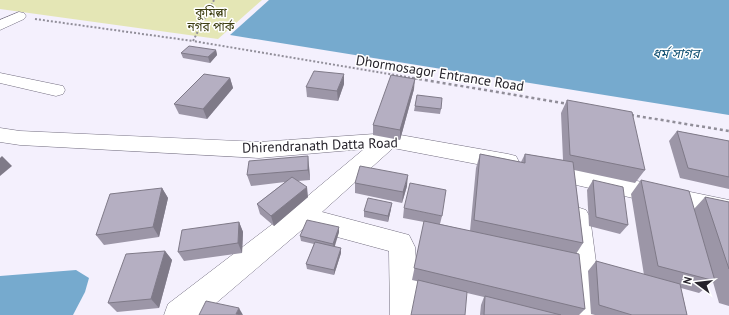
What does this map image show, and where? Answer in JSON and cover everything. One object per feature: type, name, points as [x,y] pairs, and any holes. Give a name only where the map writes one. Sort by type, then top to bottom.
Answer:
[{"type":"street","points":[[0,26],[19,16]]},
{"type":"street","points":[[0,78],[56,90]]},
{"type":"street","name":"Dhirendranath Datta Road","points":[[0,135],[20,138],[258,150],[388,140],[518,164],[729,210]]},
{"type":"street","points":[[179,315],[300,217],[388,140]]},
{"type":"street","points":[[573,176],[588,315]]},
{"type":"street","points":[[300,217],[400,243],[402,247],[405,315]]},
{"type":"path","points":[[193,41],[214,0]]},
{"type":"path","name":"Dhormosagor Entrance Road","points":[[19,16],[193,41],[571,105]]},
{"type":"path","points":[[626,114],[729,131]]},
{"type":"green space","name":"কুমিল্লা নগর পার্ক","points":[[0,0],[262,0],[218,39],[0,9]]},
{"type":"water","name":"ধর্ম সাগর","points":[[269,0],[729,0],[729,115],[230,35]]},
{"type":"water","points":[[76,270],[89,278],[85,292],[73,315],[0,315],[0,276]]},
{"type":"building","points":[[189,46],[216,50],[208,57],[181,53]]},
{"type":"building","points":[[314,71],[344,74],[337,91],[306,87]]},
{"type":"building","points":[[204,74],[230,78],[203,109],[174,104]]},
{"type":"building","points":[[391,75],[415,79],[400,130],[373,125]]},
{"type":"building","points":[[417,95],[442,98],[441,109],[415,106]]},
{"type":"building","points":[[567,100],[632,112],[645,170],[570,155]]},
{"type":"building","points":[[677,131],[729,141],[729,177],[688,168]]},
{"type":"building","points":[[480,154],[525,163],[525,154],[573,162],[583,243],[474,220]]},
{"type":"building","points":[[308,156],[308,170],[247,175],[249,161]]},
{"type":"building","points":[[360,166],[408,175],[403,192],[355,183]]},
{"type":"building","points":[[292,177],[307,187],[271,216],[257,204]]},
{"type":"building","points":[[593,180],[623,187],[628,225],[596,217]]},
{"type":"building","points":[[641,180],[689,191],[715,281],[658,266]]},
{"type":"building","points":[[410,183],[446,190],[442,216],[404,208]]},
{"type":"building","points":[[162,188],[153,227],[96,235],[110,194]]},
{"type":"building","points":[[705,197],[729,202],[729,269]]},
{"type":"building","points":[[368,198],[392,203],[388,216],[364,211]]},
{"type":"building","points":[[307,220],[339,227],[333,244],[300,236]]},
{"type":"building","points":[[424,221],[579,254],[585,309],[414,268]]},
{"type":"building","points":[[239,222],[238,243],[178,252],[182,230]]},
{"type":"building","points":[[315,242],[341,248],[334,270],[306,264]]},
{"type":"building","points":[[165,251],[151,299],[108,303],[126,254]]},
{"type":"building","points":[[596,261],[680,284],[687,315],[632,315],[599,305]]},
{"type":"building","points":[[418,280],[467,292],[465,315],[411,315]]},
{"type":"building","points":[[485,296],[561,315],[484,315]]},
{"type":"building","points":[[206,301],[239,308],[236,314],[242,315],[199,315]]}]
